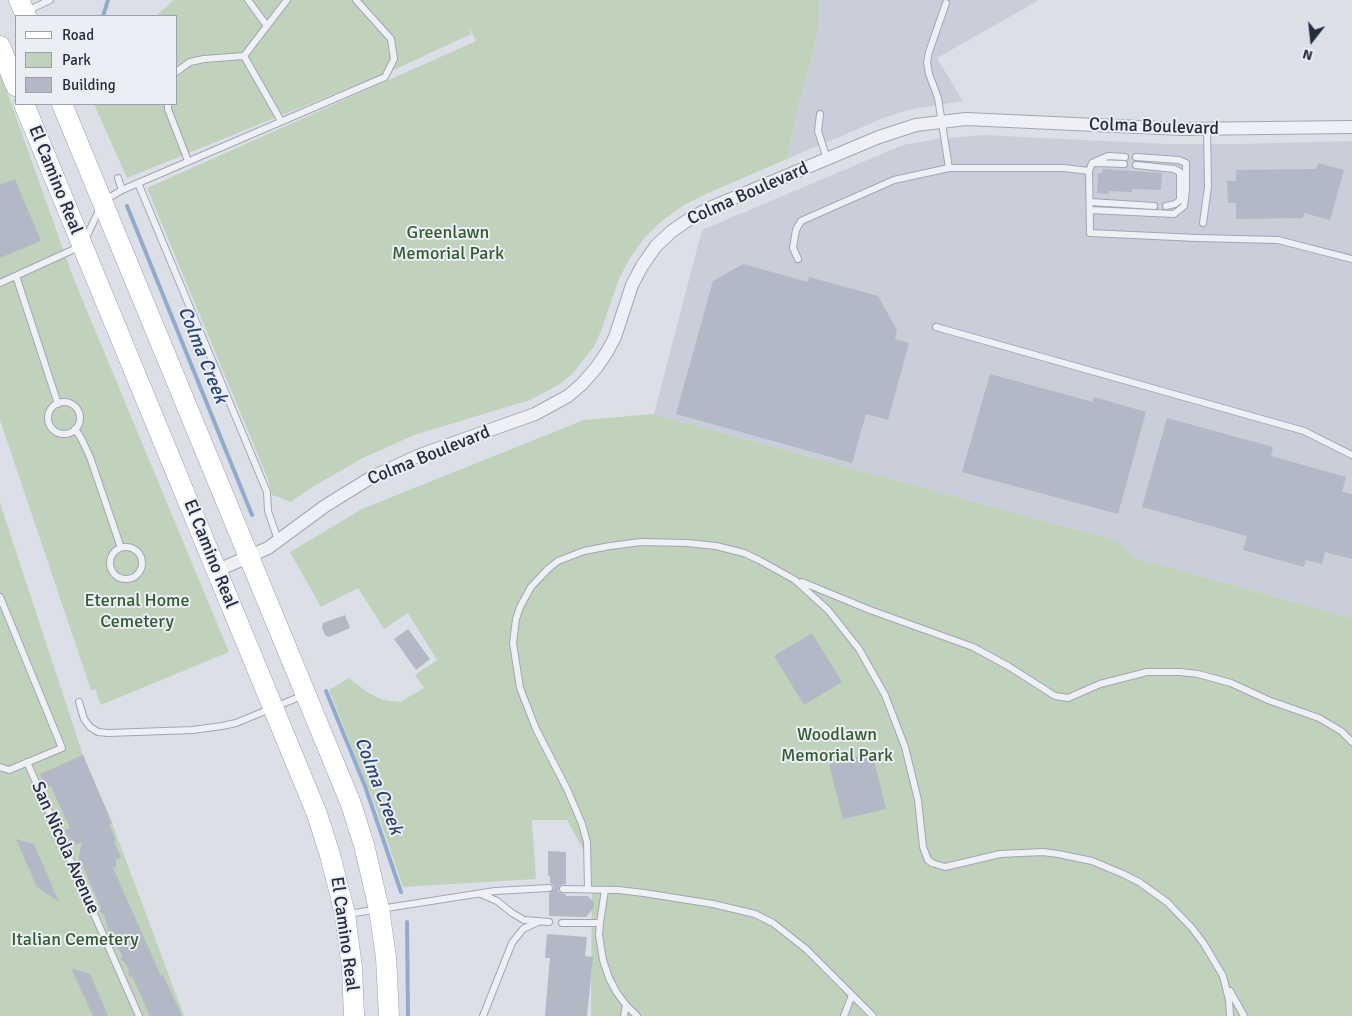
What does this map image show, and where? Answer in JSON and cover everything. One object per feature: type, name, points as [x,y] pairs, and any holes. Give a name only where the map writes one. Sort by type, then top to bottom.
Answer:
[{"type":"main road","points":[[5,50],[15,83]]},
{"type":"main road","name":"El Camino Real","points":[[24,105],[317,814],[332,862],[345,914],[351,961],[354,1016]]},
{"type":"main road","name":"El Camino Real","points":[[62,105],[358,824],[372,873],[379,909],[386,958],[389,1016]]},
{"type":"street","name":"Colma Boulevard","points":[[216,570],[268,548],[325,506],[372,477],[420,455],[535,414],[568,396],[582,384],[607,352],[615,337],[632,284],[656,246],[672,231],[712,207],[898,130],[916,125],[966,119],[1153,128],[1352,127]]},
{"type":"lane","points":[[23,10],[50,0]]},
{"type":"lane","points":[[248,0],[267,26]]},
{"type":"lane","points":[[178,71],[190,62],[244,56],[287,0]]},
{"type":"lane","points":[[0,283],[82,246],[102,202],[122,190],[385,77],[394,59],[391,38],[356,0]]},
{"type":"lane","points":[[946,3],[927,62],[929,74],[938,98],[949,168]]},
{"type":"lane","points":[[244,56],[281,121]]},
{"type":"lane","points":[[168,105],[188,161]]},
{"type":"lane","points":[[820,114],[818,131],[827,159]]},
{"type":"lane","points":[[1203,223],[1208,187],[1207,129]]},
{"type":"lane","points":[[1092,162],[1108,156],[1125,157]]},
{"type":"lane","points":[[1090,210],[1174,214],[1184,206],[1186,163],[1179,160],[1136,157]]},
{"type":"lane","points":[[1092,162],[1124,164]]},
{"type":"lane","points":[[1092,162],[1089,171],[1090,233],[1278,240],[1352,259]]},
{"type":"lane","points":[[1136,165],[1174,168],[1180,172],[1180,200],[1175,204],[1166,206]]},
{"type":"lane","points":[[798,259],[794,248],[796,230],[801,221],[894,180],[949,168],[1064,168],[1089,171]]},
{"type":"lane","points":[[118,178],[122,190]]},
{"type":"lane","points":[[138,183],[267,492],[268,510],[278,540]]},
{"type":"lane","points":[[1090,202],[1154,206]]},
{"type":"lane","points":[[16,276],[58,404]]},
{"type":"lane","points":[[936,327],[1304,431],[1352,455]]},
{"type":"lane","points":[[58,404],[71,404],[78,411],[80,421],[75,429],[68,434],[63,434],[50,427],[48,422],[50,412],[58,404]]},
{"type":"lane","points":[[75,429],[90,457],[121,548]]},
{"type":"lane","points":[[588,889],[588,851],[582,824],[567,789],[530,716],[520,688],[513,643],[520,607],[531,586],[558,561],[571,555],[597,548],[641,542],[687,542],[730,549],[870,610],[973,647],[1008,666],[1055,696],[1068,698],[1100,684],[1139,674],[1163,671],[1198,674],[1231,683],[1268,700],[1319,718],[1340,731],[1352,742]]},
{"type":"lane","points":[[128,547],[134,549],[142,560],[140,572],[131,579],[122,579],[116,576],[112,570],[110,563],[112,556],[121,548],[128,547]]},
{"type":"lane","points":[[788,575],[819,600],[839,622],[868,663],[885,695],[900,730],[911,767],[918,800],[923,847],[928,860],[945,867],[1000,854],[1043,852],[1076,857],[1108,867],[1139,882],[1167,902],[1192,928],[1223,976],[1244,1016]]},
{"type":"lane","points":[[0,597],[62,748],[9,770],[0,768]]},
{"type":"lane","points":[[79,702],[84,719],[90,727],[98,732],[108,733],[192,730],[222,726],[236,723],[306,694]]},
{"type":"lane","name":"San Nicola Avenue","points":[[27,762],[139,1016]]},
{"type":"lane","points":[[345,914],[480,893],[549,888]]},
{"type":"lane","points":[[563,889],[631,891],[680,898],[755,914],[773,923],[790,936],[821,963],[873,1016]]},
{"type":"lane","points":[[605,890],[600,923],[601,948],[606,970],[617,993],[637,1016]]},
{"type":"lane","points":[[480,893],[497,901],[518,917],[538,922],[549,922]]},
{"type":"lane","points":[[483,1016],[512,943],[523,929],[538,922]]},
{"type":"lane","points":[[562,922],[600,923]]},
{"type":"lane","points":[[1223,976],[1229,1000],[1230,1016]]},
{"type":"lane","points":[[844,1016],[852,995]]},
{"type":"lane","points":[[624,1016],[626,1005]]},
{"type":"shaded area","points":[[819,0],[1039,0],[937,58],[963,101],[912,109],[886,117],[787,159],[799,102],[815,45]]},
{"type":"shaded area","points":[[983,135],[1167,144],[1352,141],[1352,618],[1135,558],[1118,541],[654,414],[702,230],[903,145],[938,139]]},
{"type":"green space","name":"Greenlawn Memorial Park","points":[[174,0],[819,0],[819,17],[815,45],[799,102],[787,159],[684,205],[663,220],[645,237],[630,258],[619,279],[595,345],[572,374],[560,384],[530,400],[414,435],[363,458],[312,487],[291,502],[272,495],[268,479],[147,188],[476,41],[469,26],[471,34],[398,68],[127,178],[94,105],[178,105],[178,15],[157,15]]},
{"type":"green space","name":"Eternal Home Cemetery","points":[[0,72],[73,277],[229,652],[101,705],[95,689],[91,690],[0,420]]},
{"type":"green space","name":"Woodlawn Memorial Park","points":[[654,414],[1118,541],[1135,558],[1352,618],[1352,1016],[591,1016],[592,866],[567,820],[532,820],[536,879],[403,887],[375,805],[329,690],[349,678],[367,692],[383,700],[400,702],[424,688],[415,675],[437,660],[408,613],[384,629],[358,588],[321,607],[290,552],[362,509],[584,420]]},
{"type":"green space","name":"Italian Cemetery","points":[[0,503],[83,755],[112,823],[184,1016],[0,1016]]},
{"type":"building","points":[[1318,163],[1344,170],[1330,220],[1304,213],[1303,218],[1236,219],[1236,203],[1228,203],[1227,181],[1236,181],[1236,170],[1316,169]]},
{"type":"building","points":[[1102,169],[1162,173],[1161,190],[1132,189],[1132,192],[1109,191],[1108,194],[1097,193],[1098,173],[1102,173]]},
{"type":"building","points":[[15,179],[41,241],[0,258],[0,185]]},
{"type":"building","points":[[743,264],[808,282],[809,277],[878,296],[897,330],[895,339],[909,343],[888,420],[866,414],[852,463],[676,414],[713,281]]},
{"type":"building","points":[[990,374],[1093,402],[1094,397],[1146,412],[1118,514],[962,472]]},
{"type":"building","points":[[1167,418],[1273,447],[1271,456],[1346,477],[1342,492],[1352,494],[1352,559],[1325,552],[1322,564],[1306,560],[1304,567],[1243,550],[1247,536],[1142,507]]},
{"type":"building","points":[[345,615],[350,628],[329,637],[325,635],[322,628],[323,623]]},
{"type":"building","points":[[408,629],[430,659],[416,670],[394,639]]},
{"type":"building","points":[[812,633],[842,682],[804,705],[774,656]]},
{"type":"building","points":[[872,753],[886,809],[843,819],[829,764]]},
{"type":"building","points":[[83,755],[112,823],[109,824],[121,857],[115,860],[117,866],[113,868],[161,976],[163,975],[182,1016],[150,1016],[133,978],[128,975],[129,971],[125,962],[121,960],[122,956],[115,945],[116,941],[112,932],[109,931],[104,914],[100,912],[101,908],[82,864],[78,861],[82,842],[72,846],[65,830],[70,828],[51,786],[46,788],[40,774]]},
{"type":"building","points":[[16,839],[34,844],[59,902],[37,887]]},
{"type":"building","points":[[548,851],[566,852],[566,884],[560,885],[558,891],[566,894],[566,896],[588,896],[594,903],[593,909],[586,917],[549,916],[549,893],[554,888],[550,883],[550,876],[548,876]]},
{"type":"building","points":[[547,934],[587,937],[585,956],[593,957],[587,1016],[545,1016],[550,958],[545,958]]},
{"type":"building","points":[[71,968],[90,974],[108,1016],[93,1016]]},
{"type":"waterway","name":"Colma Creek","points":[[103,15],[108,0]]},
{"type":"waterway","name":"Colma Creek","points":[[127,206],[252,515]]},
{"type":"waterway","name":"Colma Creek","points":[[326,691],[365,786],[401,892]]},
{"type":"waterway","name":"Colma Creek","points":[[407,922],[408,1016]]}]
